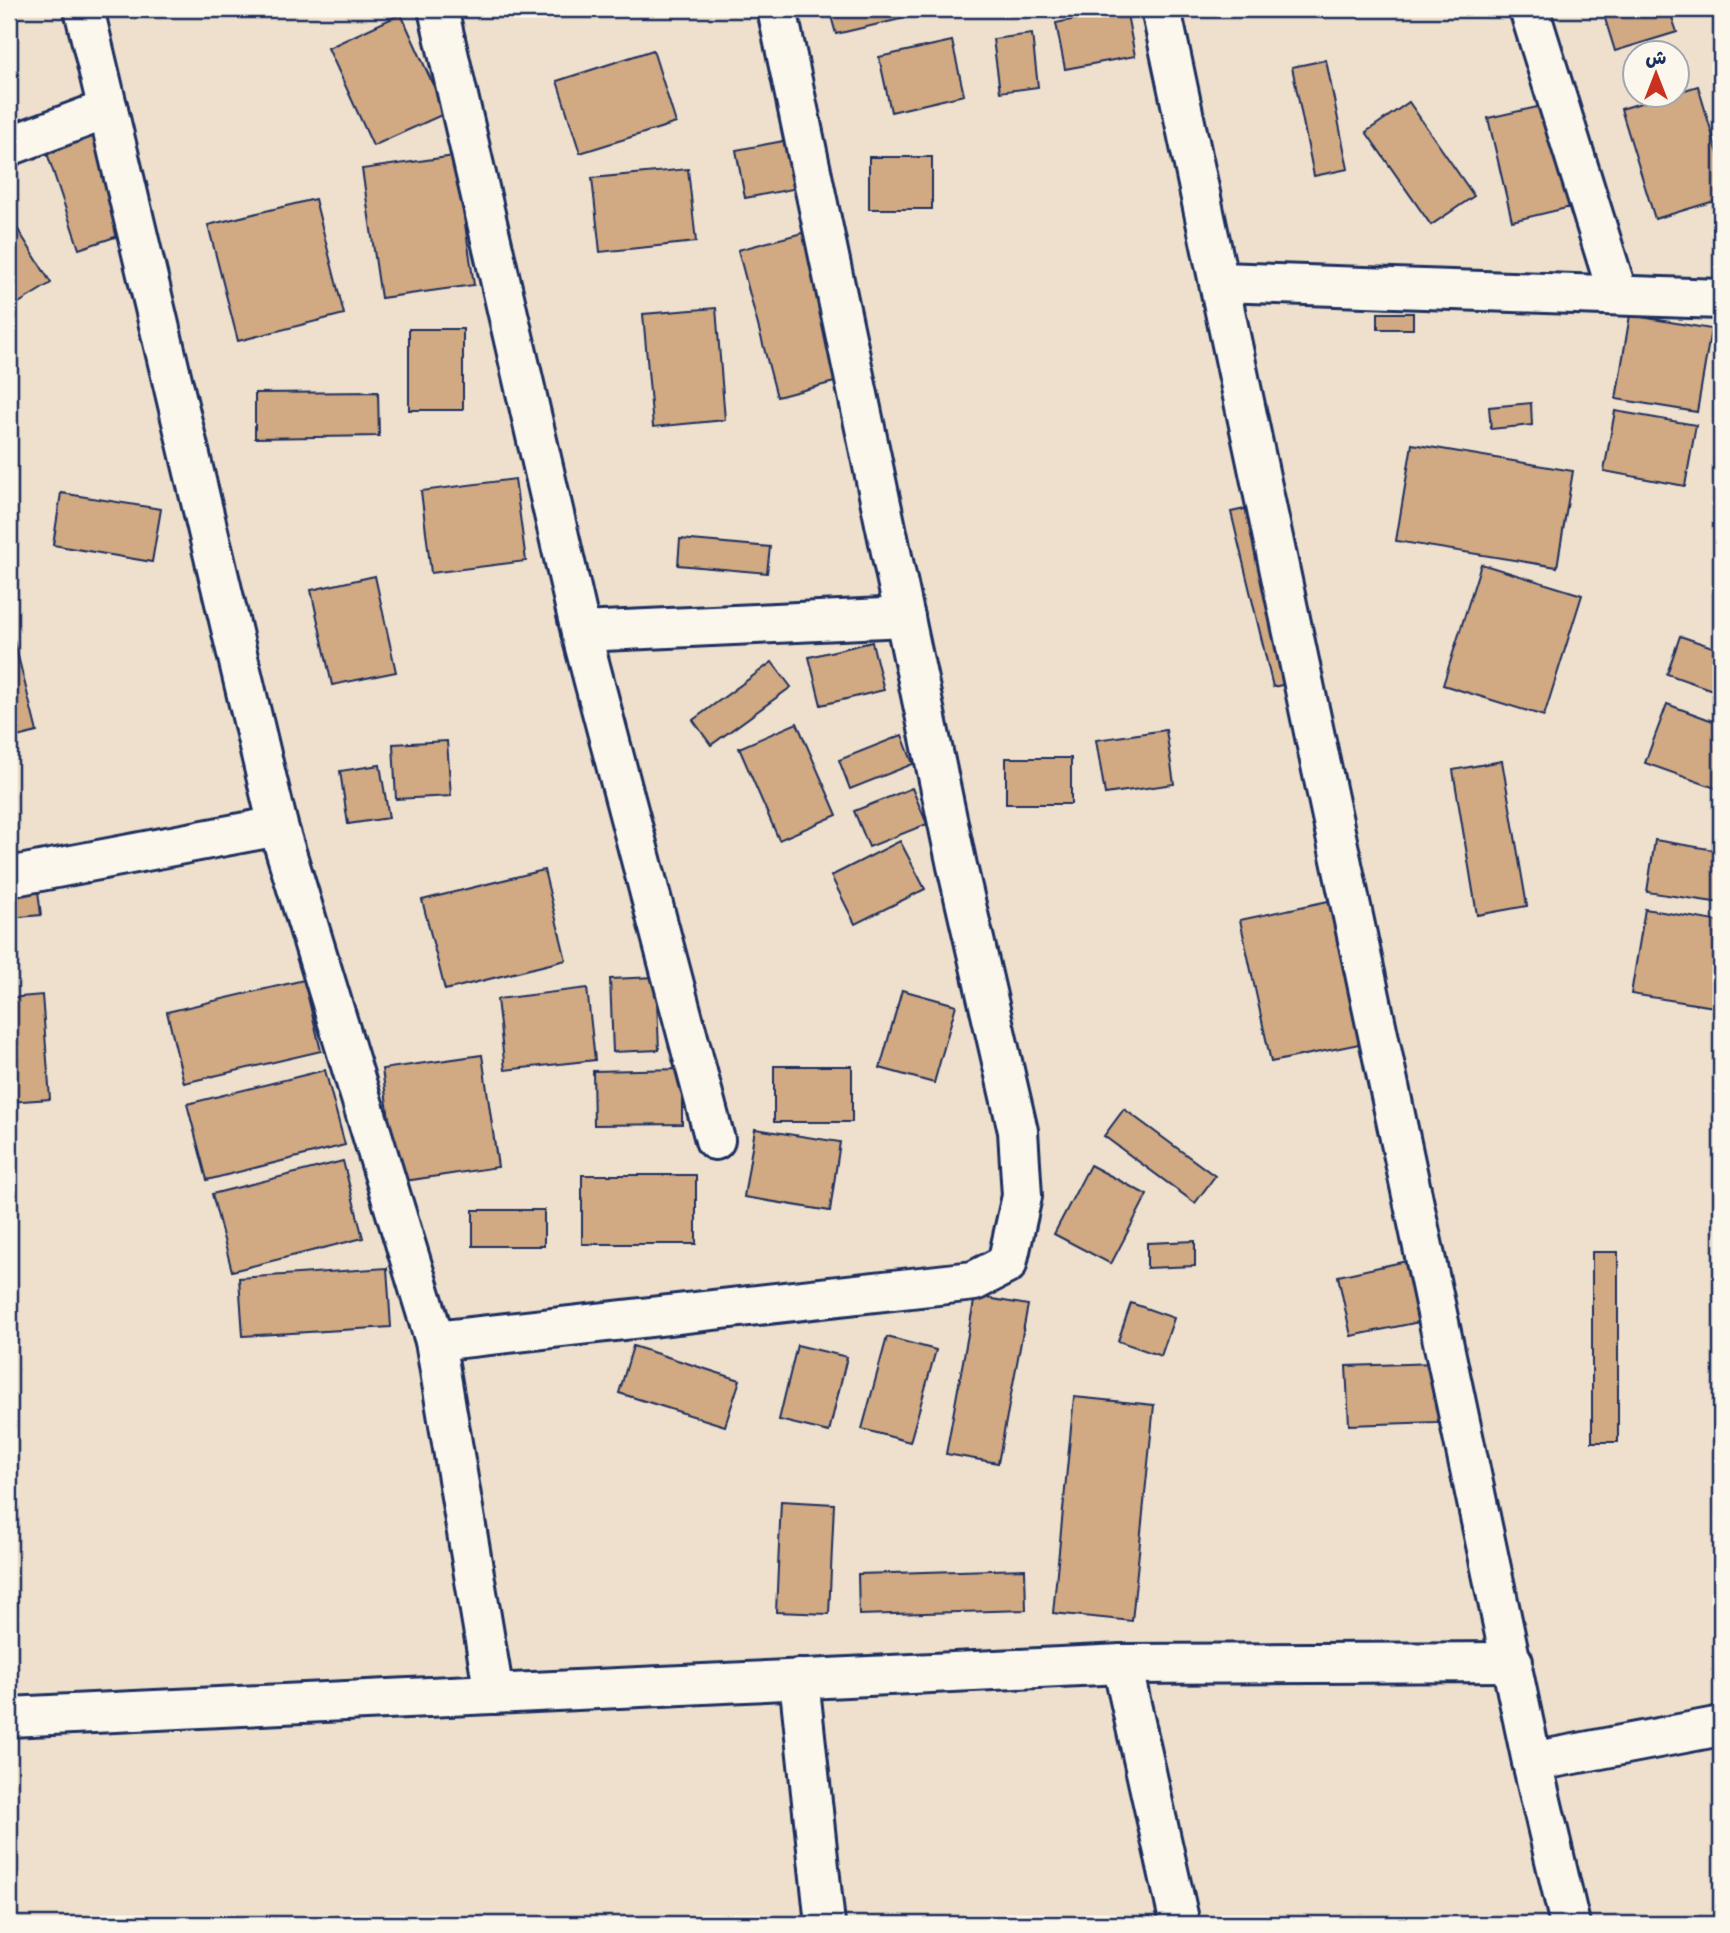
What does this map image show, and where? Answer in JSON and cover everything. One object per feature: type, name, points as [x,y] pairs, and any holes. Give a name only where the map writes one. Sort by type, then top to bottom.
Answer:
[{"type":"street","points":[[84,9],[278,826],[435,1341],[494,1694]]},
{"type":"street","points":[[438,9],[581,632],[715,1140]]},
{"type":"street","points":[[435,1341],[974,1281],[1007,1264],[1022,1196],[1018,1130],[957,866],[777,9]]},
{"type":"street","points":[[1161,9],[1513,1662],[1532,1762],[1570,1924]]},
{"type":"street","points":[[1529,9],[1618,295]]},
{"type":"street","points":[[9,146],[108,109]]},
{"type":"street","points":[[1220,282],[1721,299]]},
{"type":"street","points":[[581,632],[905,617]]},
{"type":"street","points":[[9,877],[278,826]]},
{"type":"street","points":[[9,1717],[1122,1664],[1513,1662]]},
{"type":"street","points":[[1122,1664],[1180,1924]]},
{"type":"street","points":[[799,1679],[825,1924]]},
{"type":"street","points":[[1532,1762],[1721,1726]]},
{"type":"building","points":[[829,9],[903,9],[905,18],[836,34]]},
{"type":"building","points":[[1126,9],[1135,56],[1065,69],[1056,23]]},
{"type":"building","points":[[1602,9],[1669,9],[1677,32],[1657,38],[1622,38],[1622,49],[1615,51]]},
{"type":"building","points":[[401,14],[446,113],[373,146],[328,48]]},
{"type":"building","points":[[1032,34],[1038,87],[1000,92],[993,39]]},
{"type":"building","points":[[952,41],[964,95],[891,112],[879,57]]},
{"type":"building","points":[[653,50],[676,123],[580,153],[557,81]]},
{"type":"building","points":[[1326,60],[1348,169],[1314,176],[1292,67]]},
{"type":"building","points":[[1698,86],[1721,164],[1721,199],[1655,219],[1621,109],[1692,108],[1692,88]]},
{"type":"building","points":[[90,102],[133,231],[79,249],[36,120]]},
{"type":"building","points":[[1409,102],[1474,196],[1431,225],[1366,132]]},
{"type":"building","points":[[1551,104],[1575,206],[1512,221],[1488,118]]},
{"type":"building","points":[[789,140],[798,188],[745,198],[736,150]]},
{"type":"building","points":[[455,156],[474,285],[381,298],[362,169]]},
{"type":"building","points":[[869,157],[932,157],[932,209],[869,209]]},
{"type":"building","points":[[688,169],[696,242],[600,252],[592,178]]},
{"type":"building","points":[[315,199],[344,314],[238,341],[208,225]]},
{"type":"building","points":[[9,215],[51,283],[9,309]]},
{"type":"building","points":[[806,232],[846,379],[777,397],[738,250]]},
{"type":"building","points":[[716,308],[725,420],[653,427],[643,314]]},
{"type":"building","points":[[1378,313],[1413,313],[1413,329],[1378,329]]},
{"type":"building","points":[[1630,315],[1711,329],[1697,412],[1616,399]]},
{"type":"building","points":[[409,329],[463,329],[463,410],[409,410]]},
{"type":"building","points":[[378,392],[379,436],[255,438],[255,393]]},
{"type":"building","points":[[1531,403],[1532,425],[1491,429],[1489,407]]},
{"type":"building","points":[[1615,411],[1696,425],[1685,486],[1604,471]]},
{"type":"building","points":[[1412,444],[1573,471],[1557,567],[1396,541]]},
{"type":"building","points":[[515,479],[526,561],[431,573],[421,491]]},
{"type":"building","points":[[61,493],[161,509],[152,562],[53,545]]},
{"type":"building","points":[[1258,506],[1300,681],[1273,687],[1231,512]]},
{"type":"building","points":[[680,539],[770,547],[767,573],[678,565]]},
{"type":"building","points":[[1481,564],[1582,595],[1544,716],[1443,685]]},
{"type":"building","points":[[375,576],[396,672],[332,685],[311,590]]},
{"type":"building","points":[[9,620],[37,732],[9,739]]},
{"type":"building","points":[[1680,636],[1721,650],[1721,693],[1667,674]]},
{"type":"building","points":[[872,642],[884,690],[821,705],[809,657]]},
{"type":"building","points":[[772,662],[791,687],[711,745],[693,720]]},
{"type":"building","points":[[1667,704],[1721,724],[1721,780],[1718,789],[1645,763]]},
{"type":"building","points":[[797,723],[837,815],[779,840],[739,748]]},
{"type":"building","points":[[1166,730],[1174,784],[1105,794],[1096,740]]},
{"type":"building","points":[[902,735],[913,764],[850,789],[839,760]]},
{"type":"building","points":[[447,741],[451,796],[396,799],[393,744]]},
{"type":"building","points":[[1006,758],[1071,758],[1071,804],[1006,804]]},
{"type":"building","points":[[1502,761],[1527,906],[1477,915],[1453,770]]},
{"type":"building","points":[[380,765],[389,818],[348,824],[340,771]]},
{"type":"building","points":[[912,788],[927,824],[869,847],[854,811]]},
{"type":"building","points":[[1655,840],[1721,851],[1721,903],[1647,892]]},
{"type":"building","points":[[900,841],[925,889],[855,924],[831,876]]},
{"type":"building","points":[[544,870],[566,960],[445,990],[422,900]]},
{"type":"building","points":[[38,891],[41,915],[9,918],[9,895]]},
{"type":"building","points":[[1333,900],[1364,1043],[1271,1062],[1240,920]]},
{"type":"building","points":[[1645,909],[1721,922],[1721,1008],[1631,994]]},
{"type":"building","points":[[656,977],[659,1050],[613,1052],[610,979]]},
{"type":"building","points":[[304,980],[321,1051],[184,1083],[167,1012]]},
{"type":"building","points":[[587,988],[595,1060],[505,1070],[497,999]]},
{"type":"building","points":[[902,990],[956,1005],[934,1083],[880,1068]]},
{"type":"building","points":[[42,995],[50,1099],[9,1102],[9,998]]},
{"type":"building","points":[[482,1055],[498,1167],[398,1182],[382,1069]]},
{"type":"building","points":[[774,1066],[852,1066],[852,1122],[774,1122]]},
{"type":"building","points":[[682,1069],[682,1124],[594,1125],[593,1071]]},
{"type":"building","points":[[325,1070],[345,1145],[207,1180],[187,1104]]},
{"type":"building","points":[[1124,1109],[1215,1176],[1195,1203],[1104,1136]]},
{"type":"building","points":[[755,1129],[840,1142],[830,1211],[744,1197]]},
{"type":"building","points":[[343,1161],[363,1238],[232,1271],[212,1194]]},
{"type":"building","points":[[1090,1165],[1147,1195],[1111,1264],[1054,1234]]},
{"type":"building","points":[[582,1175],[696,1175],[696,1244],[582,1244]]},
{"type":"building","points":[[473,1210],[544,1210],[544,1246],[473,1246]]},
{"type":"building","points":[[1195,1241],[1195,1266],[1147,1268],[1147,1243]]},
{"type":"building","points":[[1592,1252],[1618,1252],[1618,1442],[1592,1442]]},
{"type":"building","points":[[1416,1259],[1429,1320],[1351,1336],[1338,1276]]},
{"type":"building","points":[[387,1268],[391,1327],[243,1336],[239,1278]]},
{"type":"building","points":[[975,1296],[1028,1305],[998,1463],[946,1454]]},
{"type":"building","points":[[1131,1303],[1174,1318],[1161,1356],[1118,1341]]},
{"type":"building","points":[[887,1337],[936,1350],[910,1442],[862,1429]]},
{"type":"building","points":[[797,1345],[847,1357],[829,1432],[779,1420]]},
{"type":"building","points":[[633,1346],[740,1380],[725,1426],[619,1393]]},
{"type":"building","points":[[1436,1363],[1438,1422],[1349,1425],[1346,1366]]},
{"type":"building","points":[[1074,1397],[1154,1405],[1132,1621],[1053,1613]]},
{"type":"building","points":[[781,1501],[834,1504],[829,1614],[776,1612]]},
{"type":"building","points":[[1025,1569],[1026,1610],[859,1615],[858,1574]]}]
